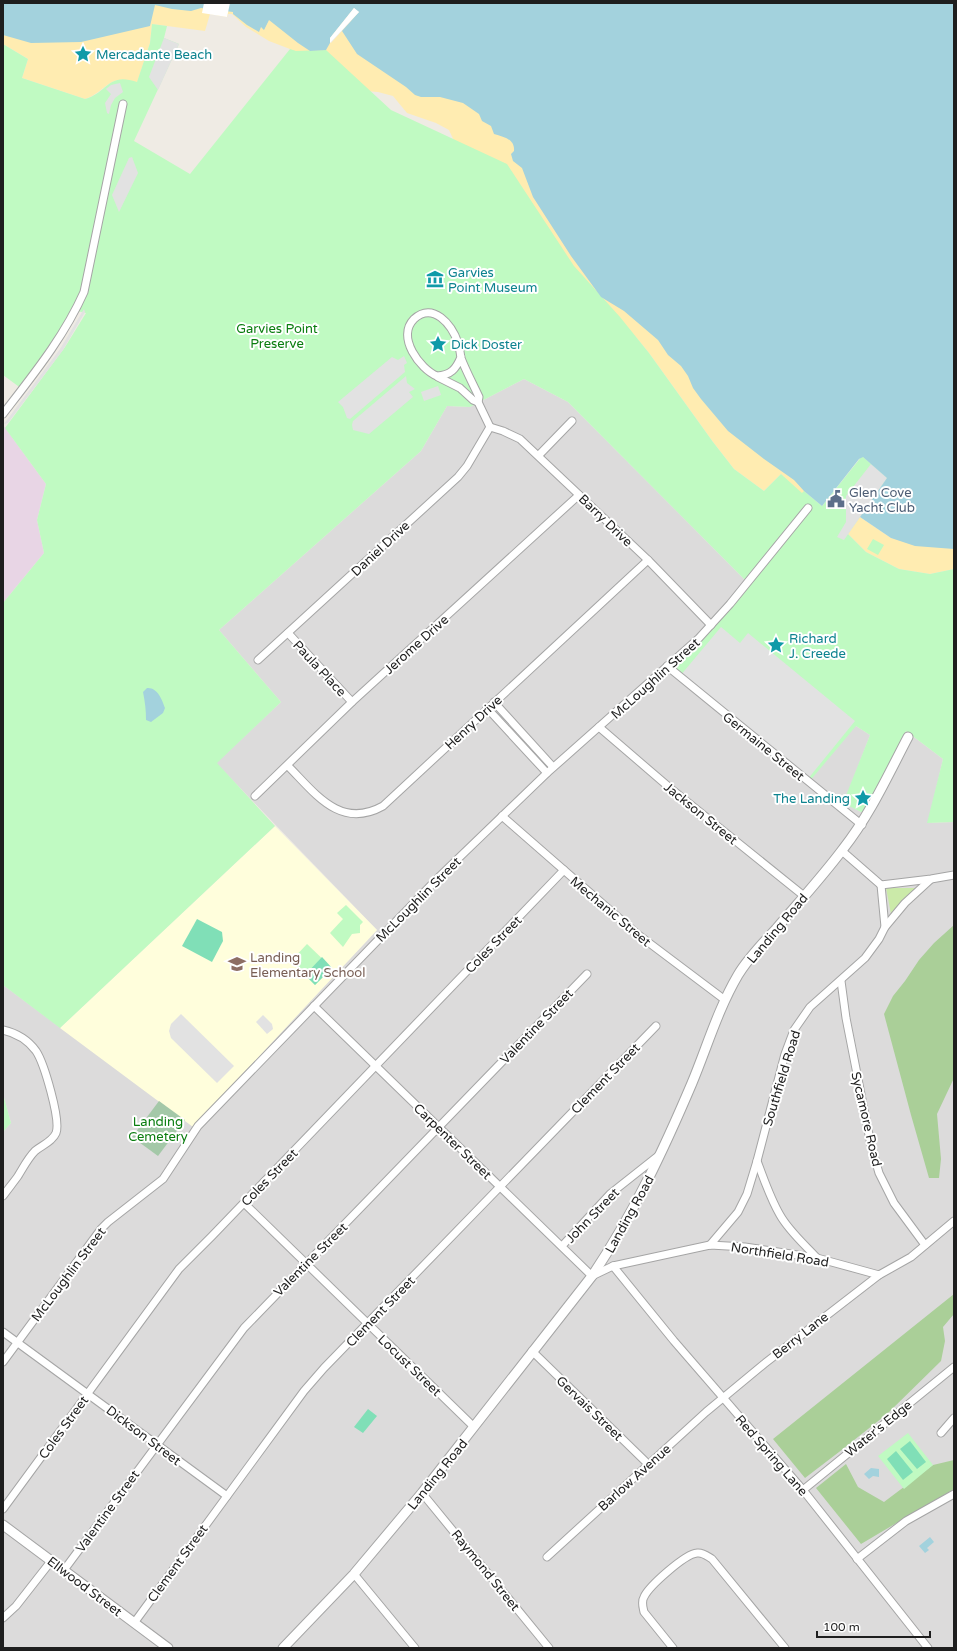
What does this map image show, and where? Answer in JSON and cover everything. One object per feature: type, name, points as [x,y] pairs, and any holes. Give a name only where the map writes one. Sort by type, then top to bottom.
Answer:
[{"type":"street","points":[[3,414],[48,355],[75,313],[84,292],[90,269],[123,104]]},
{"type":"street","points":[[478,402],[473,400],[460,388],[424,368],[410,347],[408,334],[411,323],[415,318],[426,313],[432,313],[440,316],[447,322],[454,332],[461,357],[479,397],[478,402],[490,427]]},
{"type":"street","points":[[437,376],[451,373],[461,357]]},
{"type":"street","points":[[539,455],[572,421]]},
{"type":"street","name":"Barry Drive","points":[[490,427],[520,438],[648,560],[712,625]]},
{"type":"street","name":"Daniel Drive","points":[[258,660],[458,477],[467,466],[490,427]]},
{"type":"street","name":"Jerome Drive","points":[[255,796],[288,766],[352,702],[580,494]]},
{"type":"street","name":"McLoughlin Street","points":[[3,1362],[101,1229],[163,1179],[198,1126],[440,876],[553,767],[712,625],[808,508]]},
{"type":"street","name":"Henry Drive","points":[[288,766],[331,807],[348,814],[358,815],[374,811],[383,806],[648,560]]},
{"type":"street","name":"Paula Place","points":[[288,633],[352,702]]},
{"type":"street","name":"Germaine Street","points":[[667,666],[862,825]]},
{"type":"street","points":[[494,702],[553,767]]},
{"type":"street","points":[[487,708],[547,773]]},
{"type":"street","name":"Jackson Street","points":[[599,727],[670,788],[804,896]]},
{"type":"street","name":"Landing Road","points":[[288,1646],[354,1574],[422,1493],[592,1276],[610,1250],[660,1154],[694,1078],[725,1000],[739,974],[862,825],[908,737]]},
{"type":"street","name":"Mechanic Street","points":[[502,816],[636,933],[725,1000]]},
{"type":"street","points":[[842,851],[881,885],[885,927]]},
{"type":"street","name":"Coles Street","points":[[3,1509],[169,1280],[564,870]]},
{"type":"street","points":[[881,885],[931,880],[954,875]]},
{"type":"street","name":"Southfield Road","points":[[710,1245],[738,1212],[746,1194],[757,1161],[785,1054],[794,1030],[810,1007],[872,950],[885,927],[905,903],[931,880]]},
{"type":"street","name":"Valentine Street","points":[[64,1570],[244,1328],[438,1126],[587,974]]},
{"type":"street","name":"Sycamore Road","points":[[841,980],[846,1018],[869,1137],[879,1173],[894,1203],[925,1245]]},
{"type":"street","name":"Carpenter Street","points":[[314,1006],[592,1276]]},
{"type":"street","name":"Clement Street","points":[[134,1623],[304,1391],[324,1368],[656,1026]]},
{"type":"street","points":[[3,1030],[22,1037],[38,1055],[56,1108],[58,1119],[57,1129],[52,1140],[35,1152],[3,1196]]},
{"type":"street","name":"John Street","points":[[562,1246],[610,1194],[660,1154]]},
{"type":"street","points":[[757,1161],[772,1201],[780,1216],[788,1227],[817,1258]]},
{"type":"street","name":"Locust Street","points":[[244,1203],[474,1427]]},
{"type":"street","points":[[879,1275],[911,1257],[954,1221]]},
{"type":"street","name":"Northfield Road","points":[[592,1276],[613,1266],[710,1245],[745,1247],[817,1258],[879,1275]]},
{"type":"street","name":"Red Spring Lane","points":[[613,1266],[802,1490],[928,1648]]},
{"type":"street","name":"Berry Lane","points":[[723,1398],[764,1364],[879,1275]]},
{"type":"street","name":"Dickson Street","points":[[3,1332],[227,1496]]},
{"type":"street","name":"Gervais Street","points":[[532,1351],[648,1464]]},
{"type":"street","name":"Water's Edge","points":[[802,1490],[954,1367]]},
{"type":"street","name":"Barlow Avenue","points":[[547,1557],[648,1464],[723,1398]]},
{"type":"street","points":[[941,1433],[954,1418]]},
{"type":"street","name":"Raymond Street","points":[[422,1493],[549,1648]]},
{"type":"street","points":[[857,1559],[906,1521],[954,1494]]},
{"type":"street","name":"Ellwood Street","points":[[3,1525],[52,1560],[168,1648]]},
{"type":"street","points":[[673,1648],[644,1612],[642,1598],[648,1590],[680,1563],[691,1555],[698,1553],[704,1554],[712,1559],[785,1648]]},
{"type":"street","points":[[3,1618],[16,1606],[52,1560]]},
{"type":"street","points":[[354,1574],[415,1648]]},
{"type":"shaded area","points":[[164,38],[179,44],[158,90],[149,77]]},
{"type":"shaded area","points":[[120,83],[123,92],[115,98],[111,105],[109,114],[107,113],[105,103],[111,94],[106,89],[111,85]]},
{"type":"shaded area","points":[[132,157],[138,173],[119,212],[112,195],[129,158]]},
{"type":"shaded area","points":[[84,309],[85,312],[63,350],[8,423],[4,424],[60,349]]},
{"type":"shaded area","points":[[404,356],[407,363],[404,365],[405,372],[350,419],[347,418],[343,407],[338,402],[392,357],[398,360]]},
{"type":"shaded area","points":[[406,376],[407,383],[415,389],[409,392],[413,397],[369,434],[353,430],[353,421]]},
{"type":"shaded area","points":[[524,379],[568,402],[747,582],[856,726],[870,735],[844,803],[863,813],[906,731],[943,759],[928,823],[954,822],[954,1648],[3,1648],[3,1132],[11,1123],[3,1094],[3,985],[193,1126],[377,930],[216,763],[281,702],[219,630],[421,451],[447,406],[470,407]]},
{"type":"shaded area","points":[[438,386],[441,395],[424,401],[421,392]]},
{"type":"shaded area","points":[[3,425],[46,484],[37,520],[44,553],[3,603]]},
{"type":"shaded area","points":[[871,464],[887,478],[844,540],[837,537],[846,522],[846,496]]},
{"type":"shaded area","points":[[721,627],[740,643],[748,633],[855,721],[807,780],[680,676]]},
{"type":"shaded area","name":"Landing Elementary School","points":[[275,826],[377,930],[193,1127],[60,1028]]},
{"type":"shaded area","points":[[181,1014],[234,1066],[217,1083],[171,1038],[169,1031],[171,1024]]},
{"type":"shaded area","points":[[263,1015],[272,1024],[273,1029],[267,1034],[256,1022]]},
{"type":"green space","name":"Garvies Point Preserve","points":[[152,24],[167,26],[164,38],[179,44],[134,141],[190,174],[290,49],[296,51],[326,50],[391,110],[507,164],[574,266],[620,317],[649,353],[734,469],[764,491],[781,474],[802,493],[804,491],[822,506],[862,456],[887,478],[848,534],[866,552],[899,569],[930,574],[954,569],[954,822],[927,823],[943,759],[906,731],[863,813],[843,803],[870,735],[856,726],[809,782],[668,666],[747,582],[568,402],[524,379],[470,407],[447,406],[421,451],[219,630],[281,702],[217,763],[275,826],[60,1028],[3,985],[3,603],[44,553],[37,520],[46,484],[5,428],[65,347],[86,313],[72,310],[22,389],[3,375],[3,44],[28,59],[22,78],[85,99],[93,96],[113,81],[127,80],[137,82],[150,43]]},
{"type":"green space","points":[[873,539],[884,545],[878,555],[867,549]]},
{"type":"green space","points":[[886,888],[917,888],[902,901],[891,914]]},
{"type":"green space","points":[[346,905],[363,922],[360,925],[360,933],[352,934],[343,947],[330,933],[343,919],[337,913]]},
{"type":"green space","points":[[197,919],[222,932],[223,941],[212,962],[182,946]]},
{"type":"green space","points":[[954,925],[954,1078],[937,1114],[941,1159],[939,1178],[929,1178],[884,1014],[893,996],[919,960],[934,943]]},
{"type":"green space","points":[[307,944],[332,968],[315,985],[291,961]]},
{"type":"green space","points":[[322,957],[332,968],[315,985],[305,975]]},
{"type":"green space","points":[[3,1094],[11,1123],[3,1132]]},
{"type":"green space","name":"Landing Cemetery","points":[[159,1101],[185,1120],[158,1156],[132,1137]]},
{"type":"green space","points":[[954,1294],[954,1314],[943,1327],[945,1341],[941,1361],[887,1414],[805,1478],[773,1439]]},
{"type":"green space","points":[[368,1409],[377,1416],[363,1433],[354,1427]]},
{"type":"green space","points":[[908,1433],[933,1465],[904,1489],[878,1456]]},
{"type":"green space","points":[[910,1441],[926,1462],[917,1469],[900,1449]]},
{"type":"green space","points":[[896,1451],[913,1472],[903,1480],[887,1459]]},
{"type":"green space","points":[[954,1460],[954,1489],[861,1544],[816,1488],[846,1464],[858,1487],[884,1502],[933,1465]]},
{"type":"sand","points":[[3,3],[334,3],[354,8],[330,38],[331,43],[359,12],[535,133],[806,492],[802,494],[781,474],[764,491],[734,469],[635,336],[455,143],[449,130],[436,123],[407,113],[393,96],[378,92],[365,91],[298,58],[290,49],[269,41],[246,27],[232,14],[228,14],[227,17],[210,14],[205,31],[152,24],[150,43],[137,83],[127,80],[113,82],[85,99],[22,78],[28,59],[3,44]]},
{"type":"sand","points":[[860,517],[891,538],[954,549],[954,569],[930,574],[899,569],[866,552],[848,534]]},
{"type":"water","points":[[3,3],[954,3],[954,549],[915,546],[891,538],[860,517],[887,478],[863,457],[859,459],[822,506],[804,491],[794,480],[728,431],[693,388],[688,376],[681,366],[668,355],[658,340],[624,311],[601,297],[571,256],[533,197],[522,168],[513,161],[511,154],[514,151],[514,147],[511,141],[494,134],[491,126],[482,121],[479,114],[463,103],[440,97],[421,97],[415,95],[406,87],[357,54],[342,31],[359,12],[354,8],[330,38],[330,43],[326,50],[310,51],[269,20],[264,30],[261,27],[259,32],[247,25],[233,14],[233,12],[201,8],[191,11],[155,5],[150,26],[81,42],[31,43],[3,35]]},
{"type":"water","points":[[147,688],[154,689],[161,697],[165,708],[163,713],[151,722],[146,720],[143,692]]},
{"type":"water","points":[[871,1468],[879,1469],[879,1477],[873,1476],[869,1479],[864,1474]]},
{"type":"water","points":[[930,1537],[934,1542],[927,1548],[929,1550],[925,1553],[919,1546]]},
{"type":"pier","points":[[204,3],[230,3],[227,17],[202,13]]},
{"type":"pier","points":[[354,8],[359,12],[330,43],[330,38]]},
{"type":"place","name":"Mercadante Beach","points":[[83,54]]},
{"type":"place","name":"Garvies Point Museum","points":[[435,279]]},
{"type":"place","name":"Dick Doster","points":[[438,344]]},
{"type":"place","name":"Glen Cove Yacht Club","points":[[836,499]]},
{"type":"place","name":"Richard J. Creede","points":[[776,645]]},
{"type":"place","name":"The Landing","points":[[863,798]]},
{"type":"place","name":"Landing Elementary School","points":[[237,964]]}]
